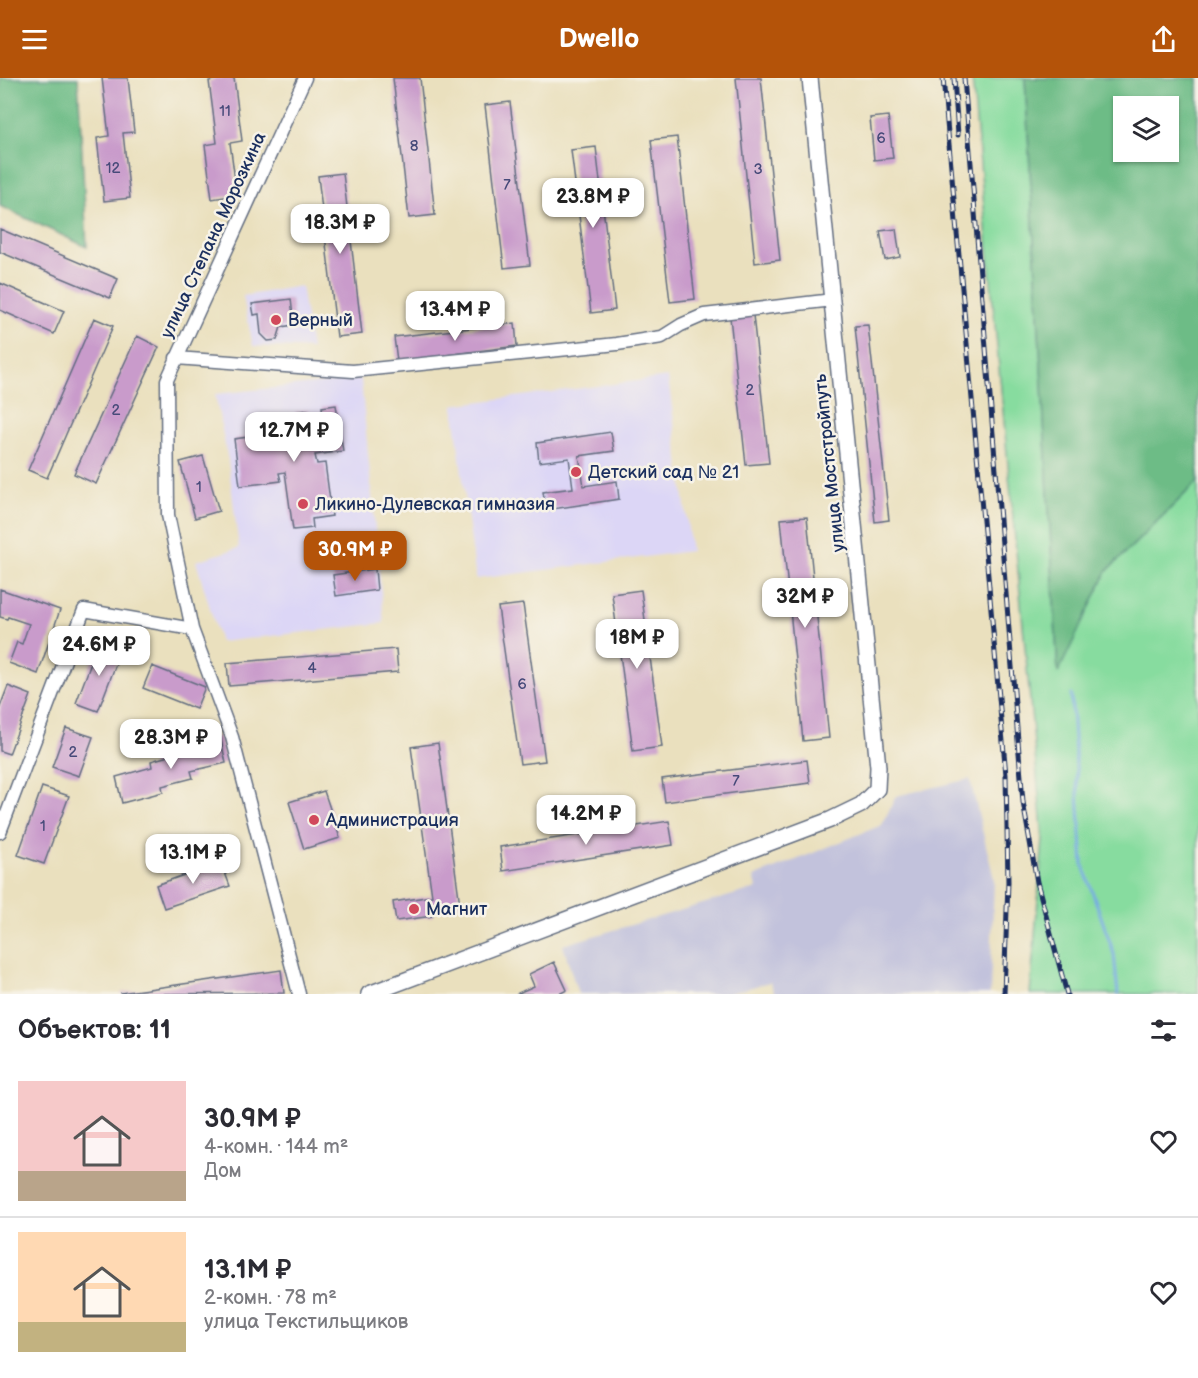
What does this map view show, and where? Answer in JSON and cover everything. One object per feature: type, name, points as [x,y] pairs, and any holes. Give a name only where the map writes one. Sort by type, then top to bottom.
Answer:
[{"type":"street","name":"улица Степана Морозкина","points":[[305,78],[176,358],[353,371],[617,344],[662,337],[681,325],[704,315],[833,300]]},
{"type":"street","name":"улица Мостстройпуть","points":[[369,994],[830,820],[861,805],[877,789],[878,767],[810,78]]},
{"type":"street","points":[[176,358],[167,380],[168,515],[192,628],[232,737],[299,994]]},
{"type":"street","points":[[0,832],[84,610],[192,628]]},
{"type":"shaded area","points":[[301,286],[311,349],[253,346],[243,296]]},
{"type":"shaded area","points":[[668,377],[691,551],[476,579],[453,405]]},
{"type":"shaded area","name":"Ликино-Дулевская гимназия","points":[[361,379],[384,623],[220,642],[196,561],[239,548],[228,460],[215,394]]},
{"type":"shaded area","points":[[970,779],[994,879],[990,994],[775,994],[770,982],[727,994],[578,994],[563,945],[757,888],[754,877],[882,825],[896,796]]},
{"type":"green space","points":[[0,78],[78,78],[87,247],[0,206]]},
{"type":"green space","points":[[972,78],[1025,78],[1058,671],[1107,571],[1198,481],[1198,994],[1030,994],[1043,840]]},
{"type":"green space","points":[[1025,78],[1198,78],[1198,481],[1107,571],[1058,673]]},
{"type":"building","points":[[102,78],[128,78],[134,132],[123,133],[130,198],[104,201],[97,138],[109,136]]},
{"type":"building","points":[[214,78],[234,78],[242,141],[230,143],[237,195],[212,199],[205,145],[217,143],[209,81]]},
{"type":"building","points":[[393,78],[420,78],[435,215],[409,218]]},
{"type":"building","points":[[736,78],[761,78],[780,260],[755,263]]},
{"type":"building","points":[[510,102],[530,265],[504,268],[485,105]]},
{"type":"building","points":[[888,116],[893,158],[874,160],[870,118]]},
{"type":"building","points":[[677,137],[695,299],[670,302],[651,140]]},
{"type":"building","points":[[596,147],[615,310],[591,313],[571,150]]},
{"type":"building","points":[[343,173],[362,334],[337,337],[318,176]]},
{"type":"building","points":[[0,229],[118,279],[110,298],[0,252]]},
{"type":"building","points":[[896,229],[900,257],[885,260],[880,231]]},
{"type":"building","points":[[0,283],[64,311],[54,334],[0,310]]},
{"type":"building","name":"Верный","points":[[291,299],[294,325],[281,327],[277,340],[268,341],[261,334],[259,314],[254,315],[252,304]]},
{"type":"building","points":[[753,315],[769,463],[746,465],[730,317]]},
{"type":"building","points":[[94,318],[113,326],[47,478],[28,470]]},
{"type":"building","points":[[515,323],[517,346],[397,361],[394,337]]},
{"type":"building","points":[[868,325],[889,520],[875,522],[855,326]]},
{"type":"building","points":[[137,336],[159,347],[96,484],[74,474]]},
{"type":"building","points":[[336,405],[343,451],[315,455],[317,464],[325,463],[332,516],[312,519],[313,528],[293,530],[285,472],[279,473],[281,481],[240,486],[234,439],[298,430],[295,412],[308,410],[310,419],[323,417],[322,407]]},
{"type":"building","name":"Детский сад № 21","points":[[611,432],[614,451],[579,456],[584,486],[617,481],[619,499],[546,510],[543,492],[573,488],[569,458],[539,462],[537,443]]},
{"type":"building","points":[[203,456],[219,511],[195,518],[180,462]]},
{"type":"building","points":[[807,517],[829,738],[803,741],[781,519]]},
{"type":"building","points":[[375,569],[377,590],[336,596],[333,575]]},
{"type":"building","points":[[0,589],[60,610],[38,674],[9,663],[17,642],[22,644],[29,624],[8,617],[7,619],[0,617]]},
{"type":"building","points":[[641,590],[662,747],[633,751],[612,594]]},
{"type":"building","points":[[523,604],[545,761],[520,764],[498,607]]},
{"type":"building","points":[[99,642],[121,651],[98,711],[76,703]]},
{"type":"building","points":[[396,649],[398,672],[229,686],[227,663]]},
{"type":"building","points":[[152,666],[205,687],[196,709],[143,688]]},
{"type":"building","points":[[8,686],[31,695],[9,754],[0,751],[0,707]]},
{"type":"building","points":[[66,728],[93,737],[79,776],[52,767]]},
{"type":"building","points":[[220,736],[226,763],[191,771],[193,778],[162,786],[163,792],[122,803],[116,777],[152,767],[151,761],[186,751],[184,746]]},
{"type":"building","points":[[438,743],[460,905],[432,909],[433,916],[396,921],[393,902],[432,896],[411,747]]},
{"type":"building","points":[[807,760],[810,783],[665,802],[662,779]]},
{"type":"building","points":[[42,787],[69,796],[44,864],[18,855]]},
{"type":"building","name":"Администрация","points":[[324,791],[340,838],[304,849],[289,802]]},
{"type":"building","points":[[669,821],[673,845],[503,871],[500,847]]},
{"type":"building","points":[[221,862],[230,886],[164,908],[156,885]]},
{"type":"building","points":[[554,962],[567,990],[559,994],[516,994],[534,986],[529,974]]},
{"type":"building","points":[[281,970],[284,993],[121,994],[121,993]]},
{"type":"waterway","points":[[1071,695],[1083,865],[1114,954],[1118,994]]},
{"type":"railway","points":[[943,78],[1006,775],[1008,882],[1004,994]]},
{"type":"railway","points":[[954,78],[958,135]]},
{"type":"railway","points":[[964,78],[1023,802],[1037,882],[1067,994]]},
{"type":"place","name":"Верный","points":[[276,320]]},
{"type":"place","name":"Детский сад № 21","points":[[576,472]]},
{"type":"place","name":"Ликино-Дулевская гимназия","points":[[303,504]]},
{"type":"place","name":"Администрация","points":[[314,820]]},
{"type":"place","name":"Магнит","points":[[414,909]]}]
